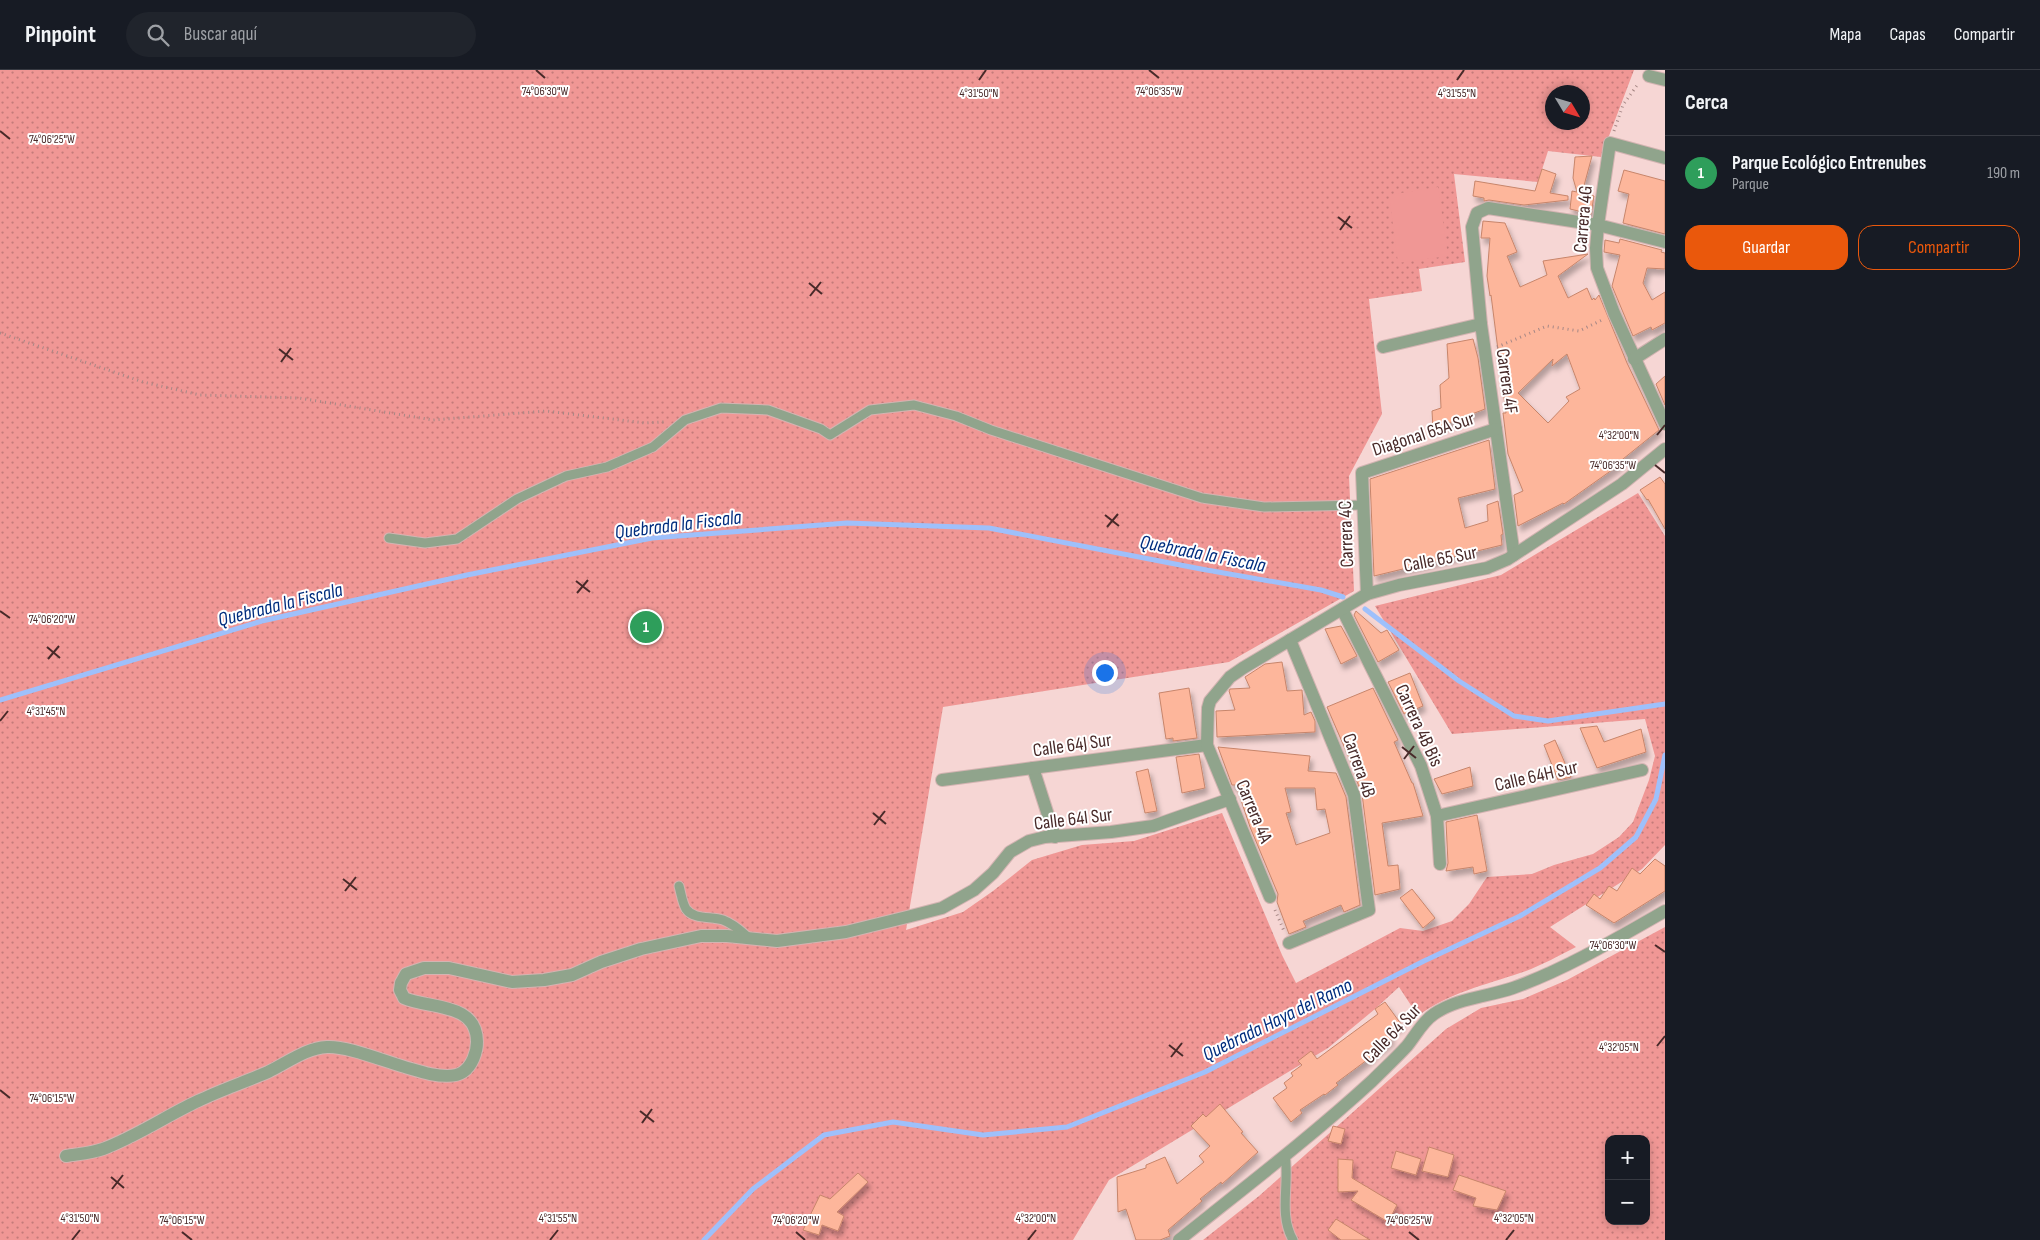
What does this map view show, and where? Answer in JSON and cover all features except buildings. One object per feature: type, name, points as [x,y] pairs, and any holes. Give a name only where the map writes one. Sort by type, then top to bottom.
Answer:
[{"type":"street","points":[[1649,76],[1665,80]]},
{"type":"street","points":[[1610,143],[1665,158]]},
{"type":"street","name":"Carrera 4G","points":[[1610,143],[1598,225],[1597,268],[1634,359],[1665,424]]},
{"type":"street","name":"Carrera 4F","points":[[1514,555],[1481,324],[1472,227],[1477,213],[1488,208],[1598,225]]},
{"type":"street","points":[[1598,225],[1665,242]]},
{"type":"street","points":[[1383,347],[1481,324]]},
{"type":"street","points":[[1634,359],[1665,339]]},
{"type":"street","name":"Diagonal 65A Sur","points":[[1362,473],[1496,429]]},
{"type":"street","name":"Calle 65 Sur","points":[[1216,692],[1230,677],[1366,594],[1399,585],[1487,568],[1514,555],[1622,484],[1665,449]]},
{"type":"street","name":"Carrera 4C","points":[[1362,473],[1366,594]]},
{"type":"street","name":"Carrera 4B Bis","points":[[1342,609],[1421,766],[1437,816],[1440,864]]},
{"type":"street","name":"Carrera 4B","points":[[1289,942],[1369,910],[1354,795],[1290,640]]},
{"type":"street","name":"Carrera 4A","points":[[1216,692],[1208,708],[1207,745],[1270,898]]},
{"type":"street","name":"Calle 64J Sur","points":[[942,780],[1207,745]]},
{"type":"street","points":[[1033,768],[1055,837]]},
{"type":"street","name":"Calle 64H Sur","points":[[1437,816],[1642,770]]},
{"type":"street","name":"Calle 64I Sur","points":[[66,1156],[102,1149],[155,1125],[200,1100],[260,1075],[300,1055],[325,1047],[354,1050],[420,1072],[451,1075],[463,1073],[470,1065],[476,1051],[476,1030],[472,1021],[447,1008],[413,1002],[404,998],[400,990],[401,983],[406,974],[411,971],[424,968],[448,968],[512,982],[544,980],[572,975],[601,962],[641,949],[701,936],[777,941],[846,932],[942,908],[974,890],[993,873],[1010,852],[1029,841],[1153,826],[1230,799]]},
{"type":"street","name":"Calle 64 Sur","points":[[1179,1240],[1285,1155],[1371,1082],[1434,1014],[1466,1000],[1511,988],[1538,978],[1603,947],[1665,911]]},
{"type":"lane","points":[[389,538],[425,543],[457,539],[525,496],[566,476],[607,467],[653,448],[685,420],[721,408],[755,408],[774,412],[821,429],[830,435],[870,410],[914,405],[956,416],[991,430],[1202,498],[1264,507],[1363,505]]},
{"type":"lane","points":[[679,886],[688,911],[695,915],[723,920],[738,928],[749,938]]},
{"type":"lane","points":[[1285,1155],[1288,1171],[1285,1215],[1293,1240]]},
{"type":"path","points":[[1610,143],[1623,105],[1638,85],[1649,76]]},
{"type":"path","points":[[1485,352],[1547,326],[1579,330],[1614,313]]},
{"type":"path","points":[[0,332],[143,382],[200,395],[299,398],[433,420],[546,411],[645,423],[685,420]]},
{"type":"path","points":[[1270,898],[1289,942]]},
{"type":"shaded area","points":[[0,70],[1634,70],[1601,157],[1548,151],[1538,182],[1454,174],[1465,262],[1419,269],[1422,291],[1369,299],[1382,414],[1349,476],[1354,591],[1229,662],[943,707],[906,930],[963,912],[1032,860],[1082,845],[1134,841],[1222,813],[1282,955],[1296,983],[1400,928],[1423,931],[1452,921],[1469,904],[1487,877],[1532,874],[1554,865],[1593,854],[1619,837],[1633,822],[1649,780],[1655,756],[1645,719],[1452,734],[1375,606],[1501,575],[1638,493],[1665,536],[1665,845],[1642,869],[1550,927],[1576,947],[1527,971],[1454,995],[1418,1016],[1399,987],[1328,1048],[1109,1180],[1073,1240],[0,1240]]},
{"type":"shaded area","points":[[1438,187],[1448,256],[1398,263],[1389,195]]},
{"type":"shaded area","points":[[1665,927],[1665,1240],[1203,1240],[1259,1196],[1446,1029],[1481,1008],[1523,999],[1567,980]]},
{"type":"waterway","name":"Quebrada la Fiscala","points":[[0,700],[262,621],[467,575],[652,538],[847,523],[989,528],[1321,590],[1343,597]]},
{"type":"waterway","name":"Quebrada la Fiscala","points":[[1365,609],[1459,681],[1514,716],[1548,721],[1665,704]]},
{"type":"waterway","name":"Quebrada Haya del Ramo","points":[[704,1240],[753,1189],[824,1135],[893,1122],[983,1135],[1067,1127],[1205,1072],[1424,961],[1520,916],[1600,868],[1636,837],[1656,799],[1665,755]]},
{"type":"place","name":"Parque Ecológico Entrenubes","points":[[646,627]]}]
